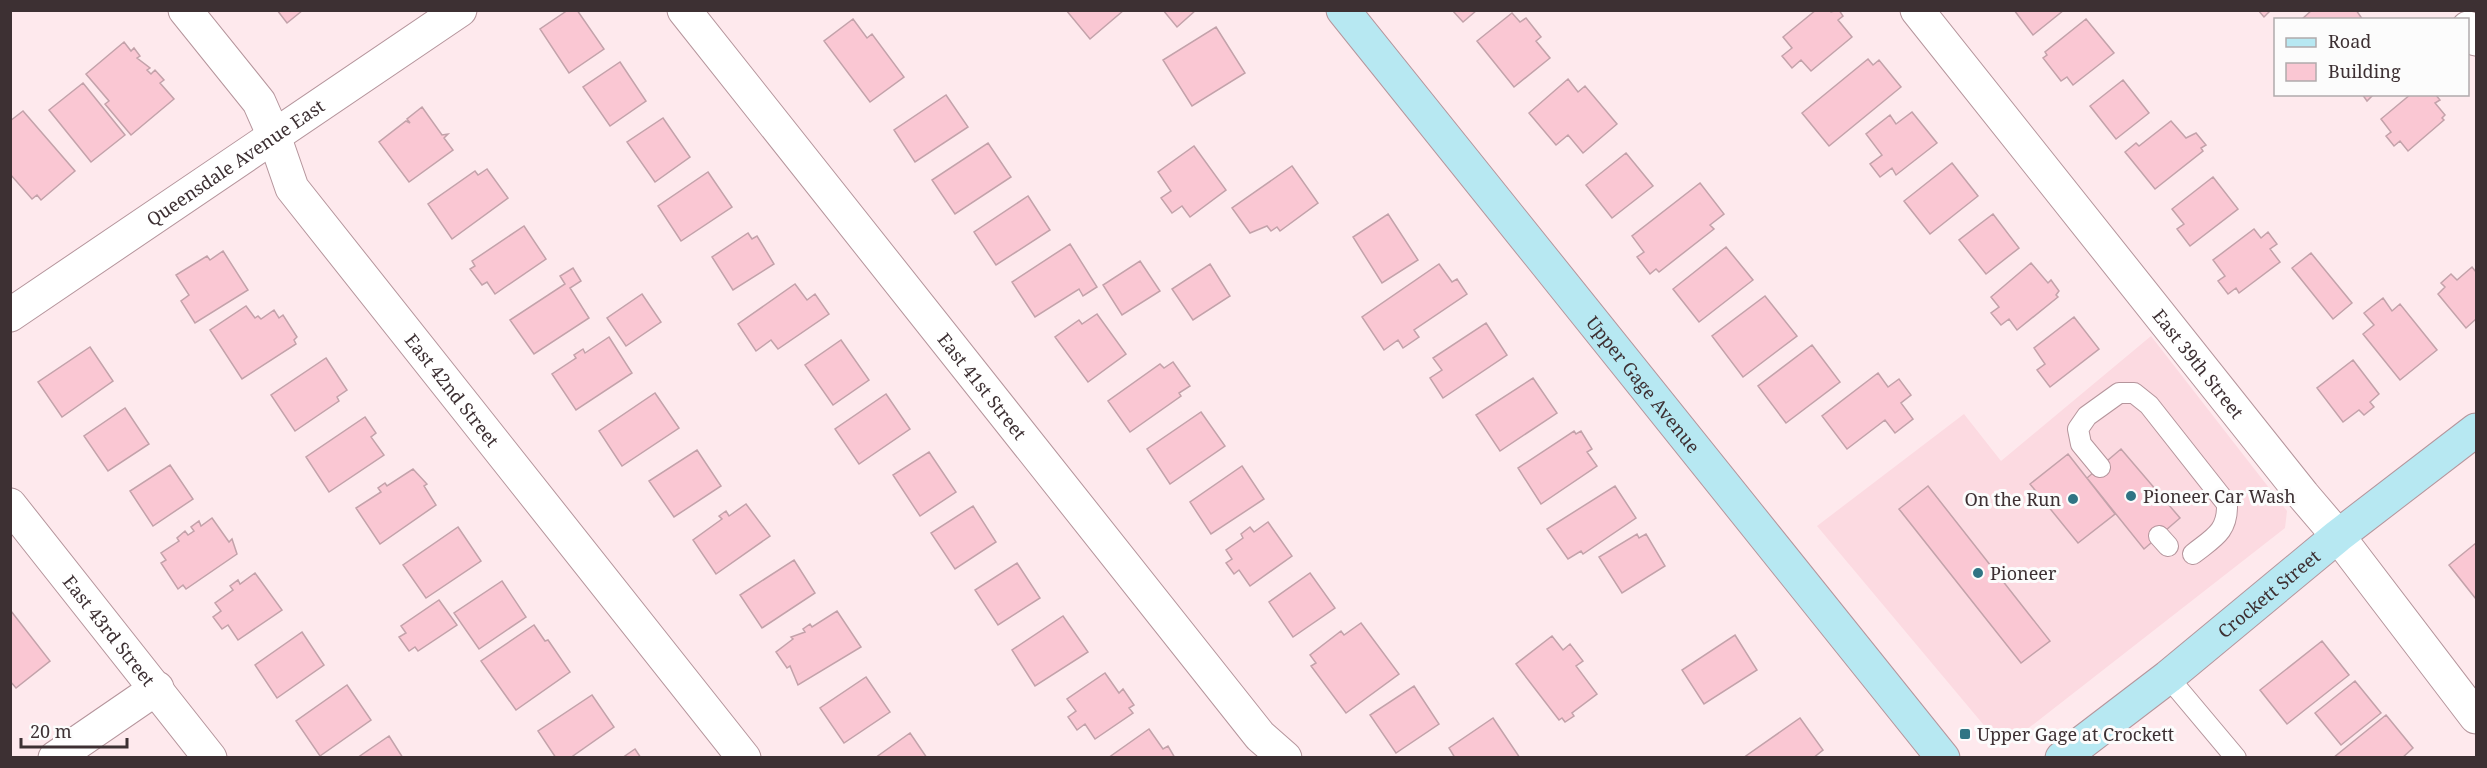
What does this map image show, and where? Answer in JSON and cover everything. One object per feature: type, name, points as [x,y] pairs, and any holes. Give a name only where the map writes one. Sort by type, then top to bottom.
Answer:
[{"type":"main road","name":"Upper Gage Avenue","points":[[1343,10],[1943,758]]},
{"type":"main road","name":"Crockett Street","points":[[2062,758],[2168,677],[2338,536],[2476,430]]},
{"type":"street","name":"East 42nd Street","points":[[185,10],[259,102],[274,136],[292,188],[744,758]]},
{"type":"street","name":"Queensdale Avenue East","points":[[10,315],[460,10]]},
{"type":"street","name":"East 41st Street","points":[[684,10],[1260,736],[1285,758]]},
{"type":"street","name":"East 39th Street","points":[[1917,10],[2338,536],[2476,717]]},
{"type":"street","name":"East 43rd Street","points":[[10,505],[157,688],[162,699],[210,758]]},
{"type":"street","points":[[55,758],[157,688]]},
{"type":"lane","points":[[2100,467],[2081,444],[2078,429],[2087,416],[2119,393],[2134,393],[2149,405],[2227,504],[2228,518],[2221,530],[2193,554]]},
{"type":"lane","points":[[2168,677],[2236,758]]},
{"type":"shaded area","points":[[2151,336],[2287,511],[2285,528],[2003,748],[1817,526],[1964,414],[2001,461]]},
{"type":"building","points":[[277,10],[303,10],[287,23]]},
{"type":"building","points":[[568,10],[577,10],[604,49],[569,73],[540,29]]},
{"type":"building","points":[[1066,10],[1124,10],[1090,39]]},
{"type":"building","points":[[1163,10],[1196,10],[1177,27]]},
{"type":"building","points":[[1452,10],[1477,10],[1463,22]]},
{"type":"building","points":[[1816,10],[1830,10],[1831,12],[1839,10],[1843,16],[1838,20],[1852,37],[1811,71],[1801,60],[1792,68],[1782,56],[1792,48],[1783,37]]},
{"type":"building","points":[[2014,10],[2064,10],[2033,35]]},
{"type":"building","points":[[2258,10],[2271,10],[2264,17]]},
{"type":"building","points":[[2312,10],[2356,10],[2362,18],[2303,18]]},
{"type":"building","points":[[1512,13],[1520,22],[1526,18],[1541,37],[1536,41],[1550,58],[1514,87],[1477,41]]},
{"type":"building","points":[[853,19],[867,38],[872,34],[904,77],[870,102],[824,41]]},
{"type":"building","points":[[2086,19],[2114,53],[2073,85],[2067,77],[2061,81],[2043,58],[2047,55],[2045,52]]},
{"type":"building","points":[[1216,27],[1245,73],[1192,106],[1163,60]]},
{"type":"building","points":[[124,42],[131,51],[134,48],[140,56],[137,58],[150,68],[147,70],[151,74],[155,70],[164,80],[160,83],[174,99],[131,135],[105,104],[109,101],[86,74]]},
{"type":"building","points":[[1868,59],[1873,65],[1879,60],[1901,87],[1829,146],[1802,113]]},
{"type":"building","points":[[620,62],[646,101],[610,126],[583,87]]},
{"type":"building","points":[[1568,79],[1578,92],[1585,86],[1617,124],[1583,153],[1568,135],[1556,145],[1529,113]]},
{"type":"building","points":[[2123,80],[2149,113],[2116,139],[2090,106]]},
{"type":"building","points":[[83,83],[125,135],[91,162],[49,110]]},
{"type":"building","points":[[946,95],[968,127],[915,162],[894,130]]},
{"type":"building","points":[[2409,96],[2437,96],[2440,100],[2435,103],[2445,115],[2442,118],[2444,120],[2408,151],[2400,141],[2394,146],[2386,136],[2391,132],[2381,119]]},
{"type":"building","points":[[422,107],[442,135],[448,134],[444,138],[453,150],[409,182],[379,142],[406,121],[410,123],[407,119]]},
{"type":"building","points":[[23,111],[75,171],[41,200],[37,195],[32,199],[10,174],[10,121]]},
{"type":"building","points":[[1912,112],[1937,143],[1896,175],[1892,168],[1880,177],[1870,164],[1882,155],[1866,134],[1890,115],[1896,124]]},
{"type":"building","points":[[663,118],[690,157],[655,182],[627,142]]},
{"type":"building","points":[[2171,121],[2186,138],[2196,133],[2206,145],[2201,148],[2203,151],[2155,189],[2125,152],[2136,143],[2139,146]]},
{"type":"building","points":[[988,143],[1011,177],[955,214],[932,180]]},
{"type":"building","points":[[1194,146],[1226,190],[1190,217],[1182,206],[1172,213],[1161,198],[1171,191],[1158,172]]},
{"type":"building","points":[[1626,153],[1653,186],[1612,218],[1586,185]]},
{"type":"building","points":[[1952,163],[1978,196],[1930,234],[1904,201]]},
{"type":"building","points":[[1292,166],[1318,203],[1280,231],[1277,227],[1271,231],[1267,226],[1250,233],[1232,208]]},
{"type":"building","points":[[487,169],[508,198],[452,239],[428,204],[475,171],[478,175]]},
{"type":"building","points":[[708,172],[732,207],[681,241],[658,206]]},
{"type":"building","points":[[2213,177],[2238,209],[2190,246],[2177,229],[2184,224],[2172,209]]},
{"type":"building","points":[[1700,183],[1724,214],[1710,225],[1714,229],[1659,272],[1656,269],[1650,274],[1637,257],[1644,252],[1632,236]]},
{"type":"building","points":[[1028,196],[1050,230],[996,265],[974,232]]},
{"type":"building","points":[[1388,214],[1418,260],[1382,283],[1353,237]]},
{"type":"building","points":[[1993,214],[2019,248],[1986,274],[1959,240]]},
{"type":"building","points":[[524,226],[546,259],[495,294],[487,282],[482,285],[470,269],[475,266],[472,261]]},
{"type":"building","points":[[2254,229],[2261,238],[2268,232],[2277,244],[2270,249],[2280,262],[2239,293],[2236,288],[2228,294],[2218,281],[2225,276],[2213,260]]},
{"type":"building","points":[[748,233],[752,239],[757,236],[774,264],[733,290],[712,257]]},
{"type":"building","points":[[1070,244],[1097,287],[1083,296],[1079,289],[1035,317],[1012,282]]},
{"type":"building","points":[[1726,247],[1753,280],[1699,322],[1673,289]]},
{"type":"building","points":[[223,251],[248,290],[195,323],[181,301],[189,295],[176,275],[207,256],[210,260]]},
{"type":"building","points":[[2311,253],[2352,303],[2333,319],[2292,268]]},
{"type":"building","points":[[1140,261],[1160,291],[1122,315],[1103,285]]},
{"type":"building","points":[[2031,263],[2048,283],[2051,280],[2059,291],[2056,295],[2058,297],[2017,330],[2009,319],[2001,325],[1991,313],[1999,307],[1991,297]]},
{"type":"building","points":[[1210,264],[1230,296],[1193,320],[1172,289]]},
{"type":"building","points":[[1439,264],[1452,282],[1457,279],[1467,294],[1414,330],[1419,337],[1403,348],[1398,340],[1384,350],[1362,317]]},
{"type":"building","points":[[2472,267],[2476,272],[2476,319],[2466,328],[2438,294],[2445,287],[2441,283],[2451,274],[2457,280]]},
{"type":"building","points":[[573,268],[581,281],[570,288],[589,318],[534,354],[510,320],[565,284],[560,276]]},
{"type":"building","points":[[795,284],[807,300],[815,294],[829,314],[778,349],[771,340],[756,351],[738,324]]},
{"type":"building","points":[[642,294],[661,322],[626,346],[607,318]]},
{"type":"building","points":[[1765,296],[1797,336],[1743,377],[1712,336]]},
{"type":"building","points":[[2383,298],[2392,311],[2400,304],[2437,350],[2400,380],[2363,334],[2374,325],[2364,313]]},
{"type":"building","points":[[246,306],[255,318],[258,316],[261,319],[274,310],[279,318],[283,315],[297,337],[294,340],[296,344],[242,379],[210,330]]},
{"type":"building","points":[[1097,314],[1126,354],[1088,382],[1055,337],[1079,320],[1082,324]]},
{"type":"building","points":[[2074,317],[2099,349],[2050,387],[2037,370],[2045,364],[2034,348]]},
{"type":"building","points":[[1486,323],[1507,355],[1443,398],[1430,378],[1442,370],[1433,358]]},
{"type":"building","points":[[609,337],[632,373],[576,410],[552,374],[576,358],[574,355],[583,349],[585,353]]},
{"type":"building","points":[[841,340],[869,380],[833,405],[805,365]]},
{"type":"building","points":[[1812,345],[1840,382],[1786,423],[1758,386]]},
{"type":"building","points":[[90,347],[113,381],[62,417],[38,382]]},
{"type":"building","points":[[326,358],[347,390],[337,397],[339,401],[295,431],[271,395]]},
{"type":"building","points":[[2353,360],[2379,394],[2370,402],[2374,407],[2364,415],[2359,410],[2343,422],[2317,388]]},
{"type":"building","points":[[1173,362],[1190,386],[1179,393],[1181,396],[1130,432],[1108,401],[1160,364],[1164,368]]},
{"type":"building","points":[[1878,373],[1888,387],[1899,379],[1911,395],[1901,403],[1913,419],[1895,433],[1885,420],[1847,449],[1822,416]]},
{"type":"building","points":[[1533,378],[1557,413],[1500,451],[1476,415]]},
{"type":"building","points":[[655,393],[679,428],[622,466],[599,431]]},
{"type":"building","points":[[886,394],[910,429],[859,464],[835,429]]},
{"type":"building","points":[[125,408],[149,444],[108,471],[84,436]]},
{"type":"building","points":[[1201,412],[1225,446],[1170,484],[1147,449]]},
{"type":"building","points":[[365,417],[376,433],[371,437],[384,455],[329,492],[306,457]]},
{"type":"building","points":[[1574,431],[1576,434],[1581,431],[1592,449],[1587,452],[1597,466],[1541,504],[1518,468]]},
{"type":"building","name":"Pioneer Car Wash","points":[[2121,449],[2180,518],[2144,549],[2087,478]]},
{"type":"building","points":[[697,450],[721,486],[674,517],[649,481]]},
{"type":"building","points":[[929,452],[956,492],[920,516],[893,475]]},
{"type":"building","name":"On the Run","points":[[2068,454],[2115,514],[2078,543],[2030,484]]},
{"type":"building","points":[[170,465],[193,499],[153,526],[130,491]]},
{"type":"building","points":[[1242,466],[1264,499],[1211,534],[1190,502]]},
{"type":"building","points":[[413,469],[427,484],[424,486],[436,505],[380,544],[356,508],[381,492],[378,488],[385,483],[387,486]]},
{"type":"building","points":[[1615,486],[1636,518],[1583,554],[1581,551],[1568,559],[1547,529]]},
{"type":"building","points":[[1928,486],[2050,641],[2021,663],[1899,509]]},
{"type":"building","points":[[746,504],[770,536],[716,574],[693,540],[722,519],[719,516],[726,511],[729,516]]},
{"type":"building","points":[[973,506],[996,542],[955,569],[931,533]]},
{"type":"building","points":[[212,518],[229,542],[232,539],[237,554],[186,589],[183,585],[178,589],[161,563],[166,560],[161,553],[179,541],[177,538],[185,531],[188,535],[194,531],[191,527],[199,521],[201,526]]},
{"type":"building","points":[[1268,522],[1292,556],[1250,586],[1239,570],[1234,574],[1226,563],[1232,559],[1226,550],[1243,538],[1241,534],[1250,527],[1254,532]]},
{"type":"building","points":[[458,527],[481,561],[426,598],[403,565]]},
{"type":"building","points":[[1637,534],[1639,538],[1646,534],[1665,566],[1622,593],[1599,557]]},
{"type":"building","points":[[2476,543],[2476,599],[2449,565]]},
{"type":"building","points":[[794,560],[815,593],[762,628],[740,595]]},
{"type":"building","points":[[1017,563],[1040,598],[998,625],[975,590]]},
{"type":"building","points":[[255,573],[282,610],[238,640],[228,625],[222,629],[213,617],[221,611],[215,603],[233,590],[230,586],[238,580],[240,584]]},
{"type":"building","points":[[1310,573],[1335,608],[1293,637],[1269,602]]},
{"type":"building","points":[[502,581],[526,617],[479,649],[454,613]]},
{"type":"building","points":[[439,600],[457,625],[418,651],[415,647],[409,651],[399,637],[406,633],[401,626]]},
{"type":"building","points":[[11,611],[50,661],[16,688],[10,681]]},
{"type":"building","points":[[837,611],[861,647],[798,685],[790,666],[787,668],[776,652],[793,639],[791,637],[805,632],[803,629],[810,624],[812,627]]},
{"type":"building","points":[[1063,616],[1088,652],[1035,686],[1012,650]]},
{"type":"building","points":[[1361,623],[1399,674],[1346,713],[1311,666],[1316,663],[1310,655],[1341,631],[1344,635]]},
{"type":"building","points":[[534,625],[545,641],[548,640],[570,672],[516,710],[481,661]]},
{"type":"building","points":[[302,632],[324,665],[277,698],[255,665]]},
{"type":"building","points":[[1735,635],[1757,670],[1704,704],[1682,670]]},
{"type":"building","points":[[1552,636],[1563,650],[1570,644],[1583,661],[1576,666],[1597,694],[1572,713],[1574,716],[1565,722],[1562,718],[1559,720],[1516,664]]},
{"type":"building","points":[[2322,641],[2349,675],[2287,724],[2260,690]]},
{"type":"building","points":[[1105,673],[1119,693],[1123,689],[1134,705],[1129,708],[1133,713],[1095,739],[1085,724],[1077,730],[1068,717],[1076,711],[1067,699]]},
{"type":"building","points":[[866,677],[890,712],[844,743],[820,708]]},
{"type":"building","points":[[2355,681],[2381,713],[2341,745],[2315,713]]},
{"type":"building","points":[[347,685],[371,720],[320,756],[296,721]]},
{"type":"building","points":[[1414,686],[1439,724],[1396,753],[1370,715]]},
{"type":"building","points":[[592,695],[614,727],[570,758],[556,758],[538,731]]},
{"type":"building","points":[[2386,715],[2413,748],[2402,758],[2333,758]]},
{"type":"building","points":[[1493,718],[1520,758],[1455,758],[1449,748]]},
{"type":"building","points":[[1800,718],[1823,750],[1813,758],[1743,758]]},
{"type":"building","points":[[1149,729],[1163,749],[1168,746],[1175,758],[1108,758]]},
{"type":"building","points":[[910,733],[927,758],[875,758]]},
{"type":"building","points":[[389,736],[403,758],[357,758]]},
{"type":"building","points":[[635,749],[641,758],[622,758]]},
{"type":"place","name":"Pioneer Car Wash","points":[[2131,496]]},
{"type":"place","name":"On the Run","points":[[2073,499]]},
{"type":"place","name":"Pioneer","points":[[1978,573]]},
{"type":"place","name":"Upper Gage at Crockett","points":[[1965,734]]}]
